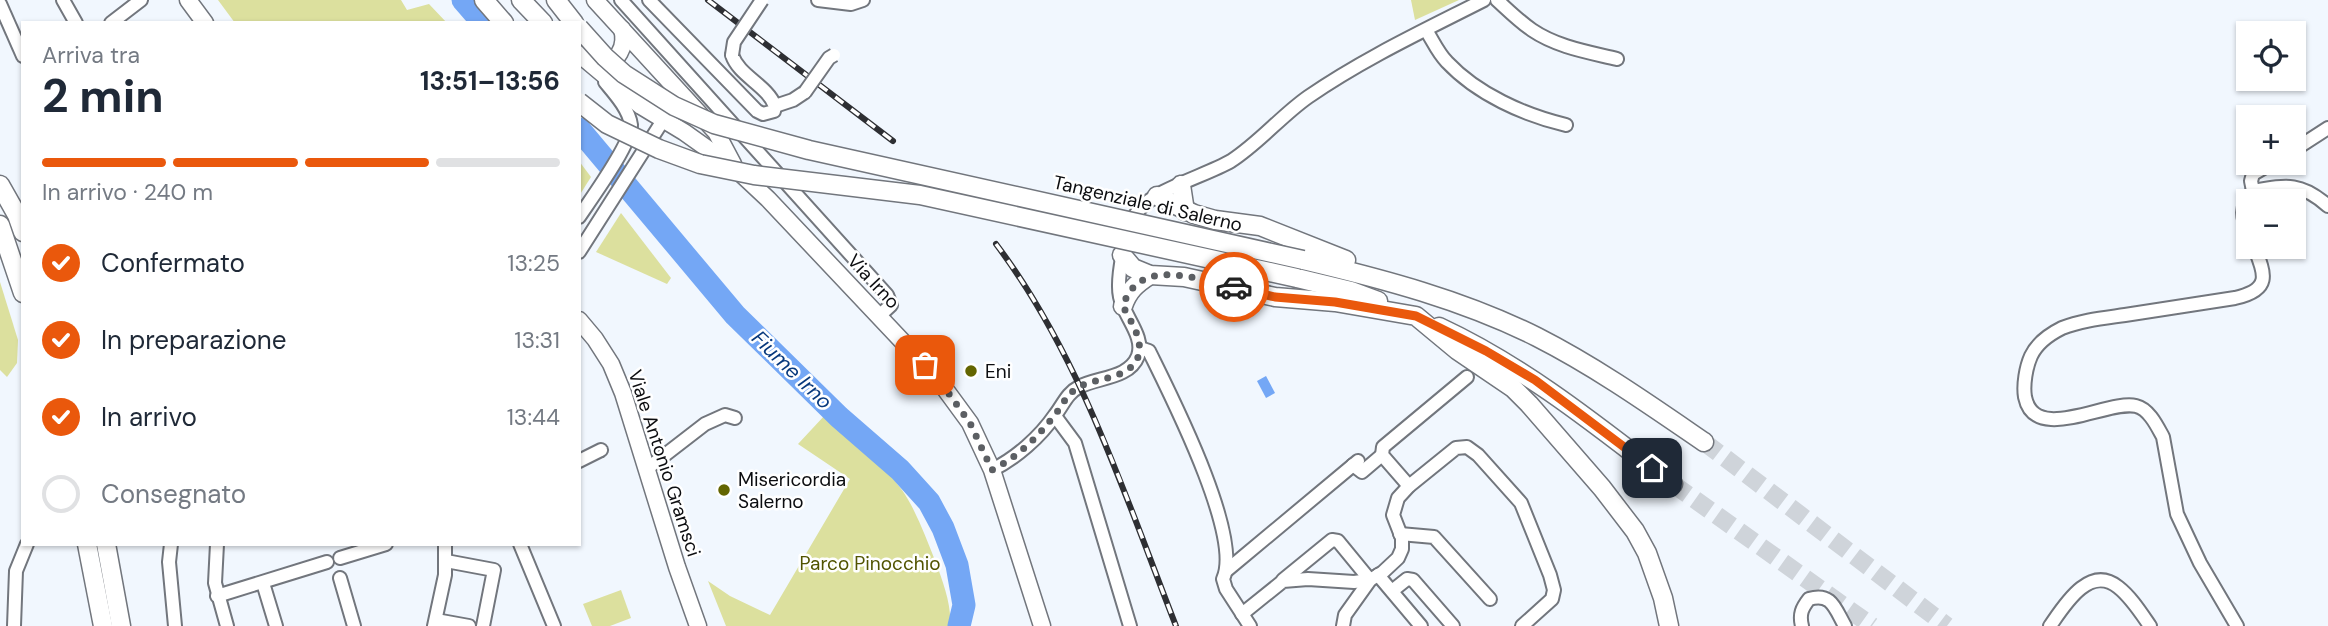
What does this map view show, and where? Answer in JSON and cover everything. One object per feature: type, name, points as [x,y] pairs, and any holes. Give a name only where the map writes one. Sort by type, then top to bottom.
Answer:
[{"type":"highway","points":[[484,0],[502,21]]},
{"type":"highway","points":[[521,0],[543,21]]},
{"type":"highway","name":"Tangenziale di Salerno","points":[[581,28],[605,57],[624,74],[674,106],[714,124],[809,150],[1303,260],[1411,287],[1453,302],[1534,336],[1591,366],[1704,443]]},
{"type":"highway","points":[[581,104],[607,124],[659,149],[709,166],[754,175],[920,195],[1351,291],[1416,316],[1535,380],[1674,484]]},
{"type":"highway","points":[[0,185],[21,226]]},
{"type":"highway","points":[[1181,185],[1185,211]]},
{"type":"highway","points":[[1157,196],[1185,211],[1215,220],[1260,226],[1326,253],[1414,280],[1453,302]]},
{"type":"highway","points":[[0,225],[21,287]]},
{"type":"highway","points":[[1122,255],[1133,268],[1150,275],[1184,276],[1275,297],[1335,302],[1416,316],[1457,351],[1513,388],[1602,488],[1635,531],[1647,553],[1663,598],[1669,626]]},
{"type":"highway","points":[[1123,306],[1127,294],[1138,282],[1150,275]]},
{"type":"highway","points":[[88,546],[121,626]]},
{"type":"highway","points":[[103,626],[106,546]]},
{"type":"main road","points":[[188,0],[204,21]]},
{"type":"main road","points":[[532,0],[544,21]]},
{"type":"main road","name":"Via Irno","points":[[595,0],[716,132],[736,169]]},
{"type":"main road","points":[[584,58],[598,66],[616,58],[624,41],[622,29]]},
{"type":"main road","name":"Via Irno","points":[[584,58],[629,97],[736,169],[768,199],[937,377],[970,423],[992,470],[1042,626]]},
{"type":"main road","name":"Viale Antonio Gramsci","points":[[581,322],[611,364],[624,393],[677,567],[698,626]]},
{"type":"street","points":[[63,0],[75,21]]},
{"type":"street","points":[[114,21],[141,0]]},
{"type":"street","points":[[621,0],[887,295],[891,305],[878,317]]},
{"type":"street","points":[[649,0],[757,111],[769,114],[774,111],[775,106],[769,95],[735,63],[732,55],[734,42],[762,0]]},
{"type":"street","points":[[818,0],[851,4],[863,0]]},
{"type":"street","points":[[992,470],[1007,463],[1023,449],[1055,416],[1068,395],[1079,387],[1127,370],[1138,357],[1139,340],[1123,306],[1118,288],[1122,255],[1137,212],[1157,196],[1213,171],[1241,154],[1283,116],[1329,83],[1484,0]]},
{"type":"street","points":[[1497,0],[1532,30],[1547,38],[1567,47],[1617,59]]},
{"type":"street","points":[[0,4],[21,51]]},
{"type":"street","points":[[1426,30],[1447,62],[1485,92],[1540,119],[1566,125]]},
{"type":"street","points":[[775,106],[793,100],[805,92],[829,58],[838,55]]},
{"type":"street","points":[[581,214],[625,144],[630,131],[628,116],[618,99],[584,58]]},
{"type":"street","points":[[581,249],[663,120],[672,102],[667,77]]},
{"type":"street","points":[[2306,142],[2328,128]]},
{"type":"street","points":[[650,139],[663,134],[684,132]]},
{"type":"street","points":[[2267,189],[2288,186],[2304,189]]},
{"type":"street","points":[[2306,190],[2328,206]]},
{"type":"street","points":[[2237,626],[2200,563],[2177,514],[2163,437],[2147,413],[2138,406],[2129,405],[2109,407],[2073,418],[2047,418],[2040,416],[2027,404],[2024,388],[2028,362],[2033,352],[2045,339],[2064,327],[2253,293],[2263,280],[2264,274],[2258,259]]},
{"type":"street","points":[[1140,348],[1149,351],[1199,458],[1226,550],[1226,571],[1223,579],[1226,589],[1250,626]]},
{"type":"street","points":[[1226,571],[1356,463],[1362,472],[1382,455],[1383,447],[1388,442],[1467,377]]},
{"type":"street","points":[[648,468],[705,424],[725,415],[735,418]]},
{"type":"street","points":[[1055,416],[1075,443],[1130,626]]},
{"type":"street","points":[[1343,626],[1345,615],[1374,577],[1392,565],[1402,549],[1393,515],[1398,498],[1456,448],[1467,447],[1521,503],[1540,547],[1554,590],[1552,599],[1522,626]]},
{"type":"street","points":[[581,460],[601,450]]},
{"type":"street","points":[[1382,455],[1409,486]]},
{"type":"street","points":[[1400,534],[1434,537],[1490,599]]},
{"type":"street","points":[[1242,614],[1332,540],[1338,541],[1392,591],[1421,626]]},
{"type":"street","points":[[14,626],[16,571],[26,546]]},
{"type":"street","points":[[171,546],[169,562],[175,626]]},
{"type":"street","points":[[217,546],[215,583],[227,626]]},
{"type":"street","points":[[340,558],[379,546]]},
{"type":"street","points":[[445,546],[446,561],[435,623],[469,626]]},
{"type":"street","points":[[521,546],[554,626]]},
{"type":"street","points":[[446,561],[495,570],[484,626]]},
{"type":"street","points":[[217,596],[327,562]]},
{"type":"street","points":[[1283,581],[1308,579],[1354,582],[1374,577]]},
{"type":"street","points":[[340,578],[354,626]]},
{"type":"street","points":[[1392,591],[1408,579],[1413,580],[1453,626]]},
{"type":"street","points":[[2050,626],[2076,592],[2090,583],[2102,581],[2113,583],[2121,589],[2150,626]]},
{"type":"street","points":[[263,583],[276,626]]},
{"type":"street","points":[[1801,626],[1800,615],[1809,599],[1824,596],[1830,600],[1845,626]]},
{"type":"green space","points":[[218,0],[401,0],[407,10],[429,4],[445,21],[234,21]]},
{"type":"green space","points":[[1411,0],[1459,0],[1415,20]]},
{"type":"green space","points":[[581,164],[591,177],[581,193]]},
{"type":"green space","points":[[621,213],[671,278],[667,284],[596,252]]},
{"type":"green space","points":[[0,282],[18,340],[17,363],[7,377],[0,370]]},
{"type":"green space","name":"Parco Pinocchio","points":[[825,415],[876,459],[907,498],[921,525],[941,578],[948,602],[950,626],[726,626],[708,581],[730,596],[770,615],[850,479],[798,444]]},
{"type":"green space","points":[[621,590],[631,618],[610,626],[592,626],[583,604]]},
{"type":"water","points":[[1266,376],[1275,393],[1266,398],[1257,381]]},
{"type":"waterway","name":"Fiume Irno","points":[[463,0],[481,21]]},
{"type":"waterway","name":"Fiume Irno","points":[[581,131],[735,315],[839,417],[900,470],[929,502],[943,528],[957,565],[964,605],[959,626]]},
{"type":"tunnel","points":[[1704,442],[1947,626]]},
{"type":"tunnel","points":[[1673,484],[1872,626]]},
{"type":"railway","points":[[708,0],[893,141]]},
{"type":"railway","points":[[996,244],[1053,333],[1077,380],[1119,478],[1176,626]]},
{"type":"way so far","points":[[925,365],[937,377],[970,423],[992,470],[1007,463],[1023,449],[1055,416],[1070,393],[1079,387],[1127,370],[1134,363],[1140,348],[1139,340],[1123,306],[1127,294],[1138,282],[1150,275],[1168,275],[1234,287]]},
{"type":"place","name":"Eni","points":[[971,371]]},
{"type":"place","name":"Misericordia Salerno","points":[[724,490]]},
{"type":"route","points":[[1234,287],[1275,297],[1335,302],[1416,316],[1486,351],[1535,380],[1652,468]]}]
